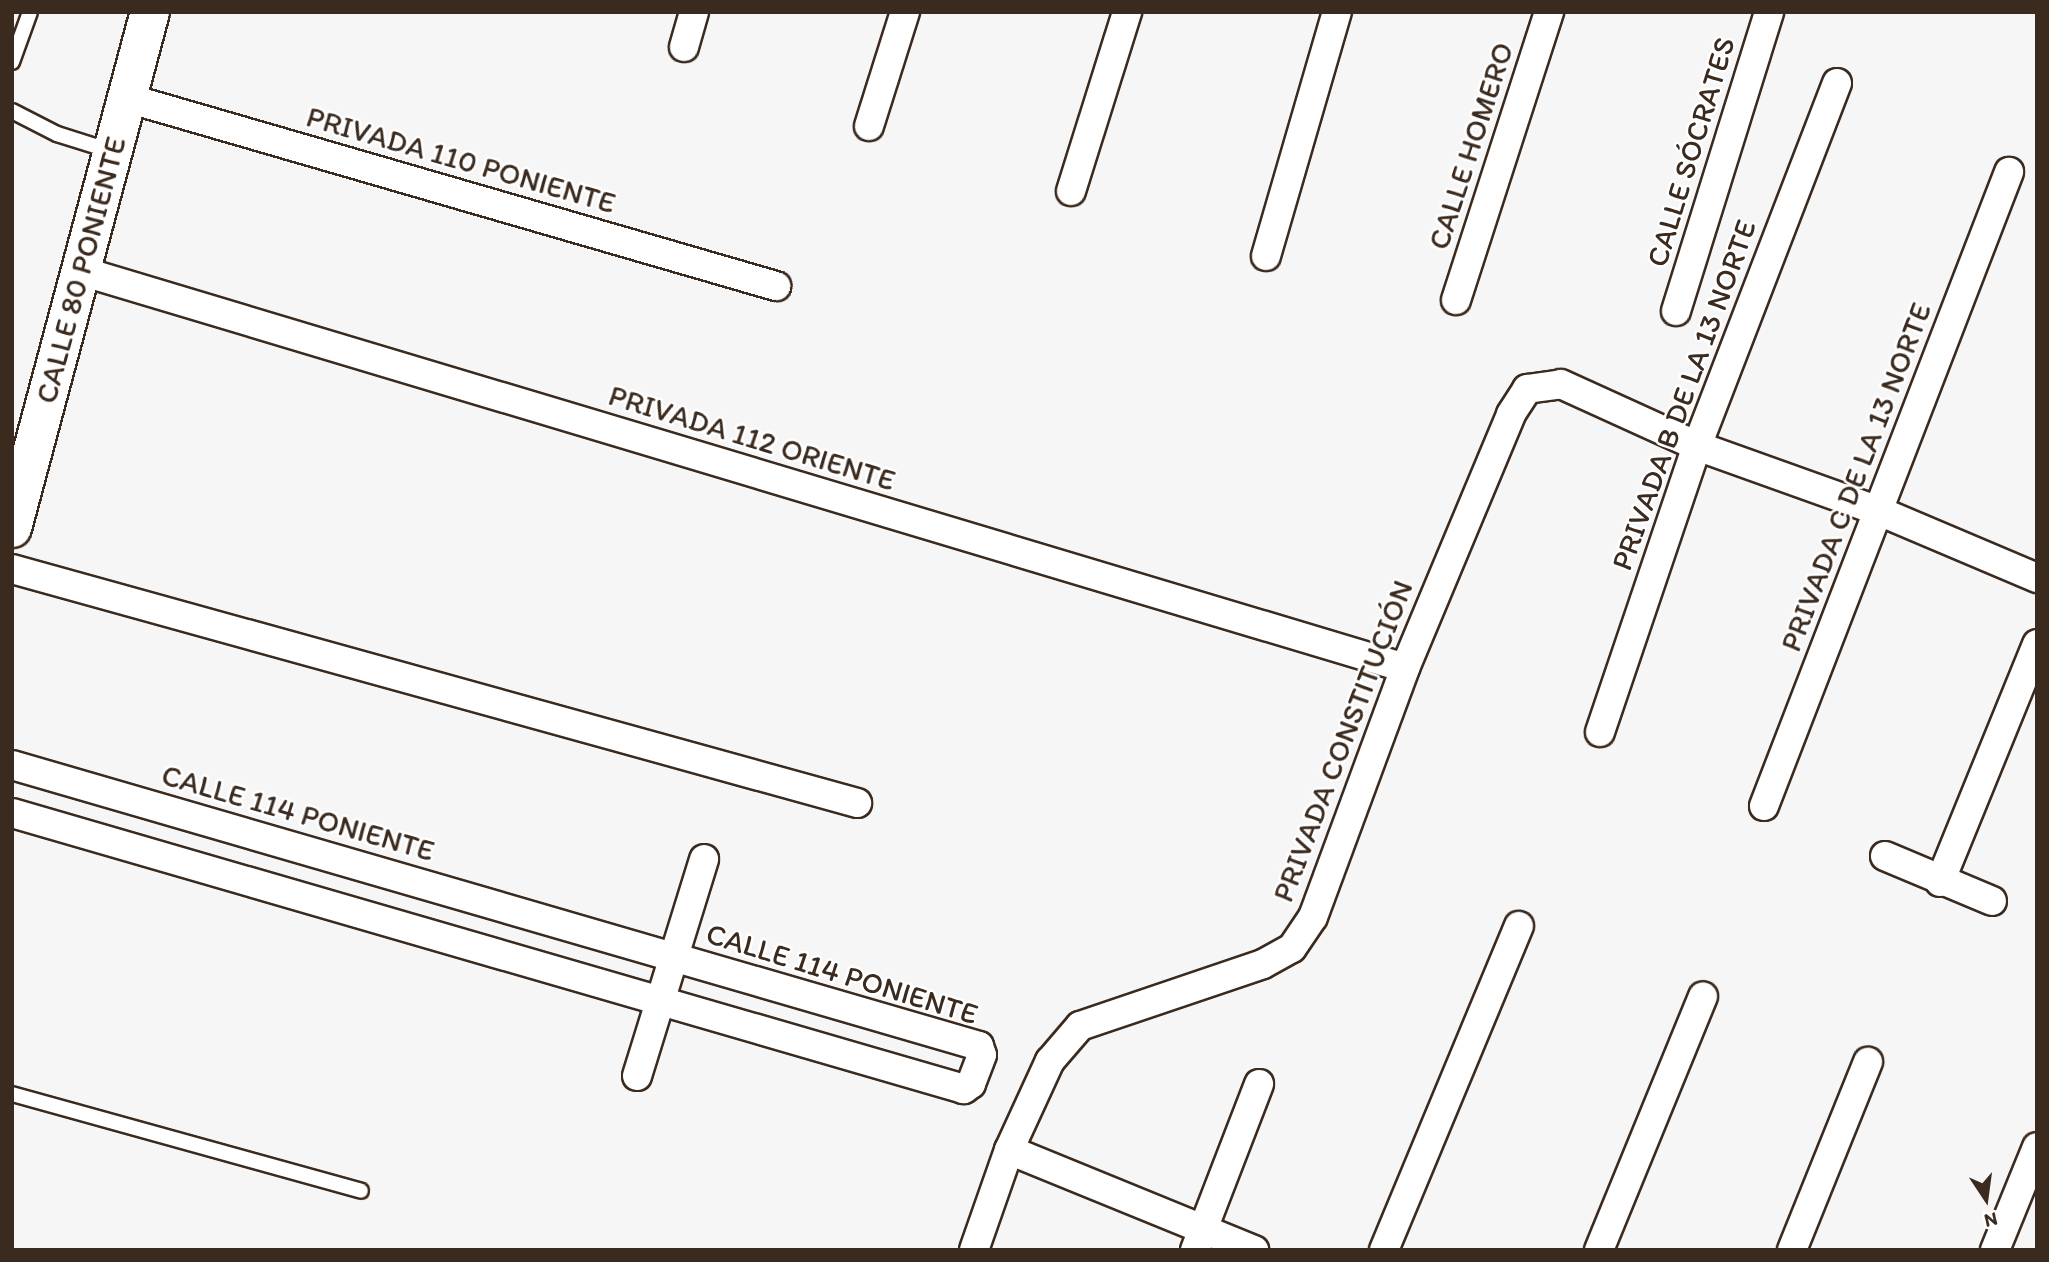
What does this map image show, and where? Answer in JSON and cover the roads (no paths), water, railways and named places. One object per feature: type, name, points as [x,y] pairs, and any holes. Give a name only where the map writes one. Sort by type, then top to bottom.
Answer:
[{"type":"street","name":"CALLE 80 PONIENTE","points":[[12,528],[150,12]]},
{"type":"street","points":[[684,47],[694,12]]},
{"type":"street","points":[[869,126],[905,12]]},
{"type":"street","points":[[1071,191],[1127,12]]},
{"type":"street","points":[[1266,256],[1336,12]]},
{"type":"street","name":"CALLE HOMERO","points":[[1456,300],[1549,12]]},
{"type":"street","name":"CALLE SÓCRATES","points":[[1676,311],[1769,12]]},
{"type":"street","name":"PRIVADA B DE LA 13 NORTE","points":[[1600,732],[1697,446],[1837,83]]},
{"type":"street","name":"PRIVADA 110 PONIENTE","points":[[127,98],[776,286]]},
{"type":"street","name":"PRIVADA C DE LA 13 NORTE","points":[[1764,806],[2010,172]]},
{"type":"street","name":"PRIVADA 112 ORIENTE","points":[[81,271],[1405,668]]},
{"type":"street","name":"PRIVADA CONSTITUCIÓN","points":[[974,1250],[1009,1150],[1050,1061],[1080,1026],[1263,964],[1292,948],[1313,917],[1405,668],[1511,414],[1527,389],[1561,384],[1697,446]]},
{"type":"street","points":[[1697,446],[1879,512],[2037,578]]},
{"type":"street","points":[[12,569],[857,803]]},
{"type":"street","points":[[1940,882],[2037,644]]},
{"type":"street","name":"CALLE 114 PONIENTE","points":[[12,765],[979,1046],[982,1055],[971,1084],[964,1089],[12,814]]},
{"type":"street","points":[[260,885],[273,841]]},
{"type":"street","points":[[1885,856],[1940,882],[1992,901]]},
{"type":"street","points":[[637,1076],[704,859]]},
{"type":"street","points":[[484,949],[493,905]]},
{"type":"street","points":[[1384,1250],[1519,926]]},
{"type":"street","points":[[1599,1250],[1703,998]]},
{"type":"street","points":[[1792,1250],[1868,1062]]},
{"type":"street","points":[[1199,1240],[1259,1084]]},
{"type":"street","points":[[1995,1250],[2037,1147]]},
{"type":"street","points":[[1009,1150],[1199,1240],[1254,1250]]},
{"type":"lane","points":[[12,62],[30,12]]},
{"type":"lane","points":[[12,111],[57,134],[113,152]]},
{"type":"lane","points":[[12,1094],[361,1191]]}]
